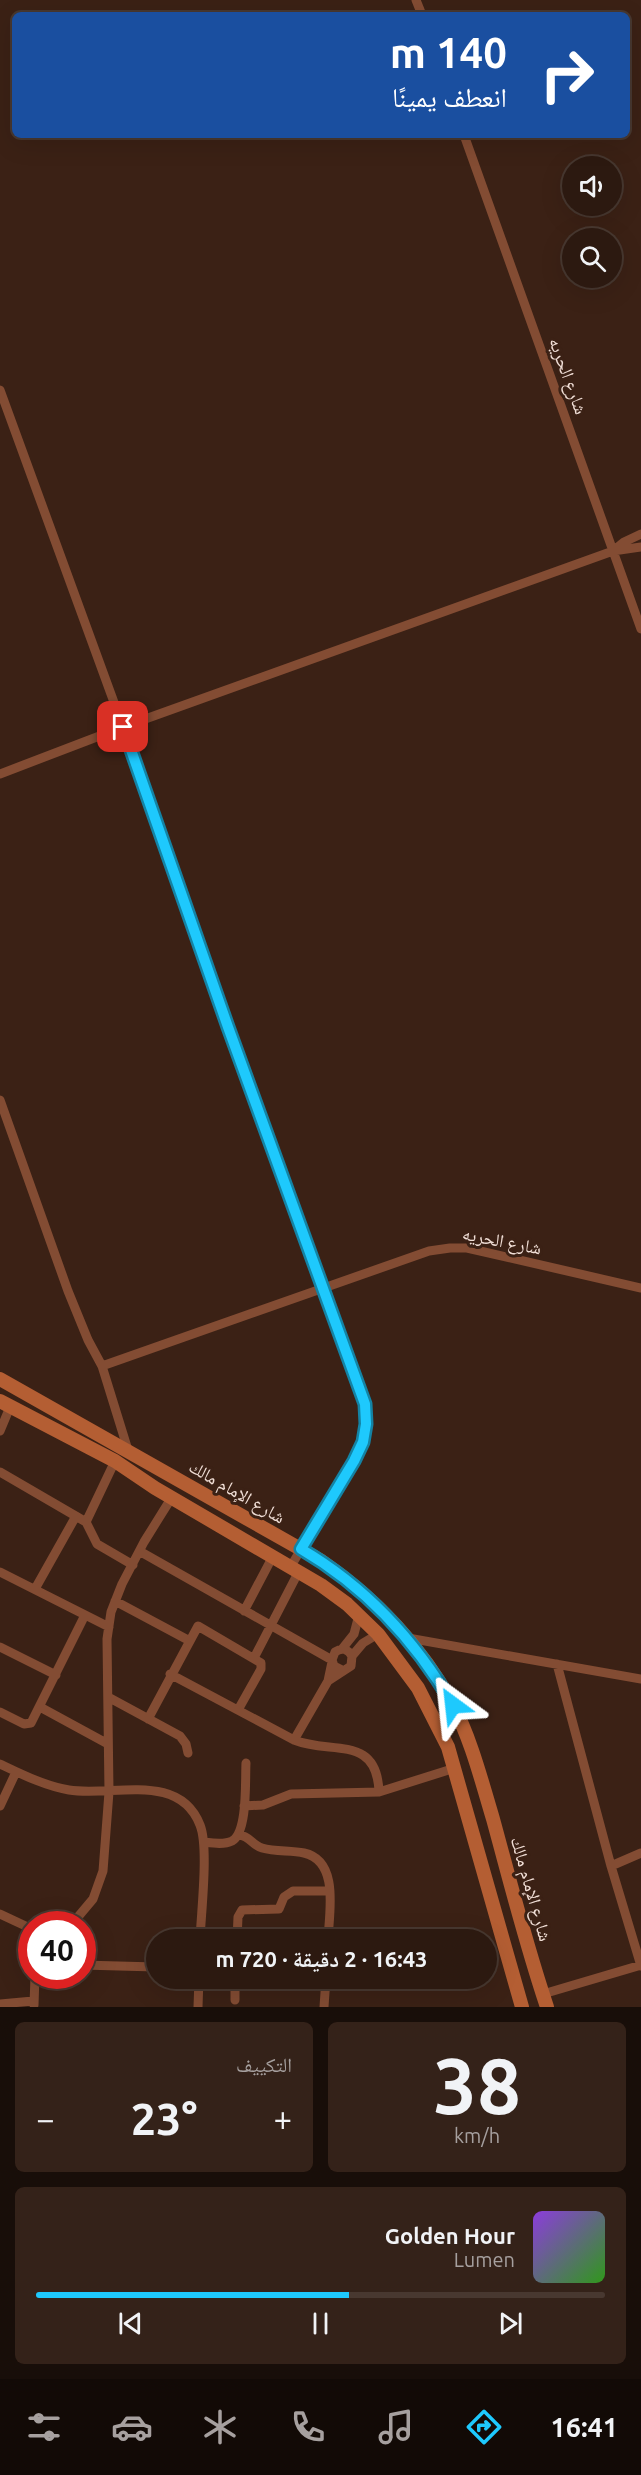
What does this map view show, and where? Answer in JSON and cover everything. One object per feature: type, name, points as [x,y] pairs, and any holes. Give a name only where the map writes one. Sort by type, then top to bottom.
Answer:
[{"type":"street","name":"شارع الحريه","points":[[466,138],[641,629]]},
{"type":"street","points":[[0,390],[365,1404],[366,1424],[363,1442],[301,1549],[295,1569],[254,1658]]},
{"type":"street","points":[[0,774],[123,727],[613,551],[641,534]]},
{"type":"street","points":[[613,551],[641,547]]},
{"type":"street","points":[[0,1100],[72,1300],[102,1366],[128,1450]]},
{"type":"street","name":"شارع الحريه","points":[[102,1366],[429,1251],[467,1248],[641,1288]]},
{"type":"street","name":"شارع الإمام مالك","points":[[0,1378],[301,1549],[358,1588],[408,1638],[453,1705],[474,1754],[545,2001]]},
{"type":"street","points":[[0,1431],[5,1404]]},
{"type":"street","name":"شارع الإمام مالك","points":[[5,1404],[115,1461],[155,1488],[295,1569],[334,1594],[378,1634],[406,1669],[429,1707],[455,1768],[522,2007]]},
{"type":"street","points":[[86,1522],[115,1461]]},
{"type":"street","points":[[155,1488],[164,1485],[166,1475],[164,1471]]},
{"type":"street","points":[[0,1472],[86,1522],[97,1544],[133,1565]]},
{"type":"street","points":[[85,1911],[101,1881],[109,1792],[109,1627],[115,1601],[144,1542],[172,1497]]},
{"type":"street","points":[[202,1514],[200,1505],[202,1501],[210,1497]]},
{"type":"street","points":[[35,1589],[76,1516]]},
{"type":"street","points":[[141,1552],[332,1661],[334,1666],[342,1670]]},
{"type":"street","points":[[244,1611],[273,1556]]},
{"type":"street","points":[[0,1572],[109,1627]]},
{"type":"street","points":[[115,1601],[188,1640]]},
{"type":"street","points":[[0,1712],[28,1725],[32,1723],[85,1615]]},
{"type":"street","points":[[294,1740],[328,1681],[335,1652],[342,1649],[354,1634],[359,1615]]},
{"type":"street","points":[[148,1719],[194,1628],[199,1626],[261,1662],[261,1667],[238,1710]]},
{"type":"street","points":[[328,1681],[351,1666],[352,1656],[363,1643],[378,1634]]},
{"type":"street","points":[[408,1638],[641,1679]]},
{"type":"street","points":[[0,1647],[56,1675]]},
{"type":"street","points":[[342,1649],[347,1650],[352,1656]]},
{"type":"street","points":[[545,2001],[641,1965],[611,1866],[556,1664]]},
{"type":"street","points":[[170,1674],[306,1745],[357,1751],[371,1762],[376,1770],[379,1792]]},
{"type":"street","points":[[108,1697],[180,1736],[186,1744],[188,1753]]},
{"type":"street","points":[[40,1707],[108,1744]]},
{"type":"street","points":[[204,1842],[223,1843],[232,1841],[238,1835],[244,1806],[246,1763]]},
{"type":"street","points":[[0,1764],[67,1790],[158,1791],[166,1792],[181,1800],[192,1811],[200,1826],[204,1842],[200,1929]]},
{"type":"street","points":[[244,1806],[263,1805],[291,1794],[379,1792],[455,1768]]},
{"type":"street","points":[[0,1806],[16,1772]]},
{"type":"street","points":[[238,1835],[248,1837],[262,1848],[304,1853],[318,1859],[326,1870],[330,1891],[328,1929]]},
{"type":"street","points":[[611,1866],[641,1853]]},
{"type":"street","points":[[237,1929],[238,1917],[242,1910],[279,1909],[284,1898],[293,1891],[330,1891]]},
{"type":"street","points":[[0,1914],[18,1922]]},
{"type":"street","points":[[96,1965],[146,1967]]},
{"type":"street","points":[[0,2004],[34,2004],[35,1989]]},
{"type":"street","points":[[198,2007],[199,1989]]},
{"type":"street","points":[[234,2000],[235,1989]]},
{"type":"street","points":[[324,2007],[325,1989]]},
{"type":"route","points":[[123,727],[228,1027],[365,1404],[366,1424],[363,1442],[301,1549],[358,1588],[392,1620],[424,1659],[453,1705]]}]
